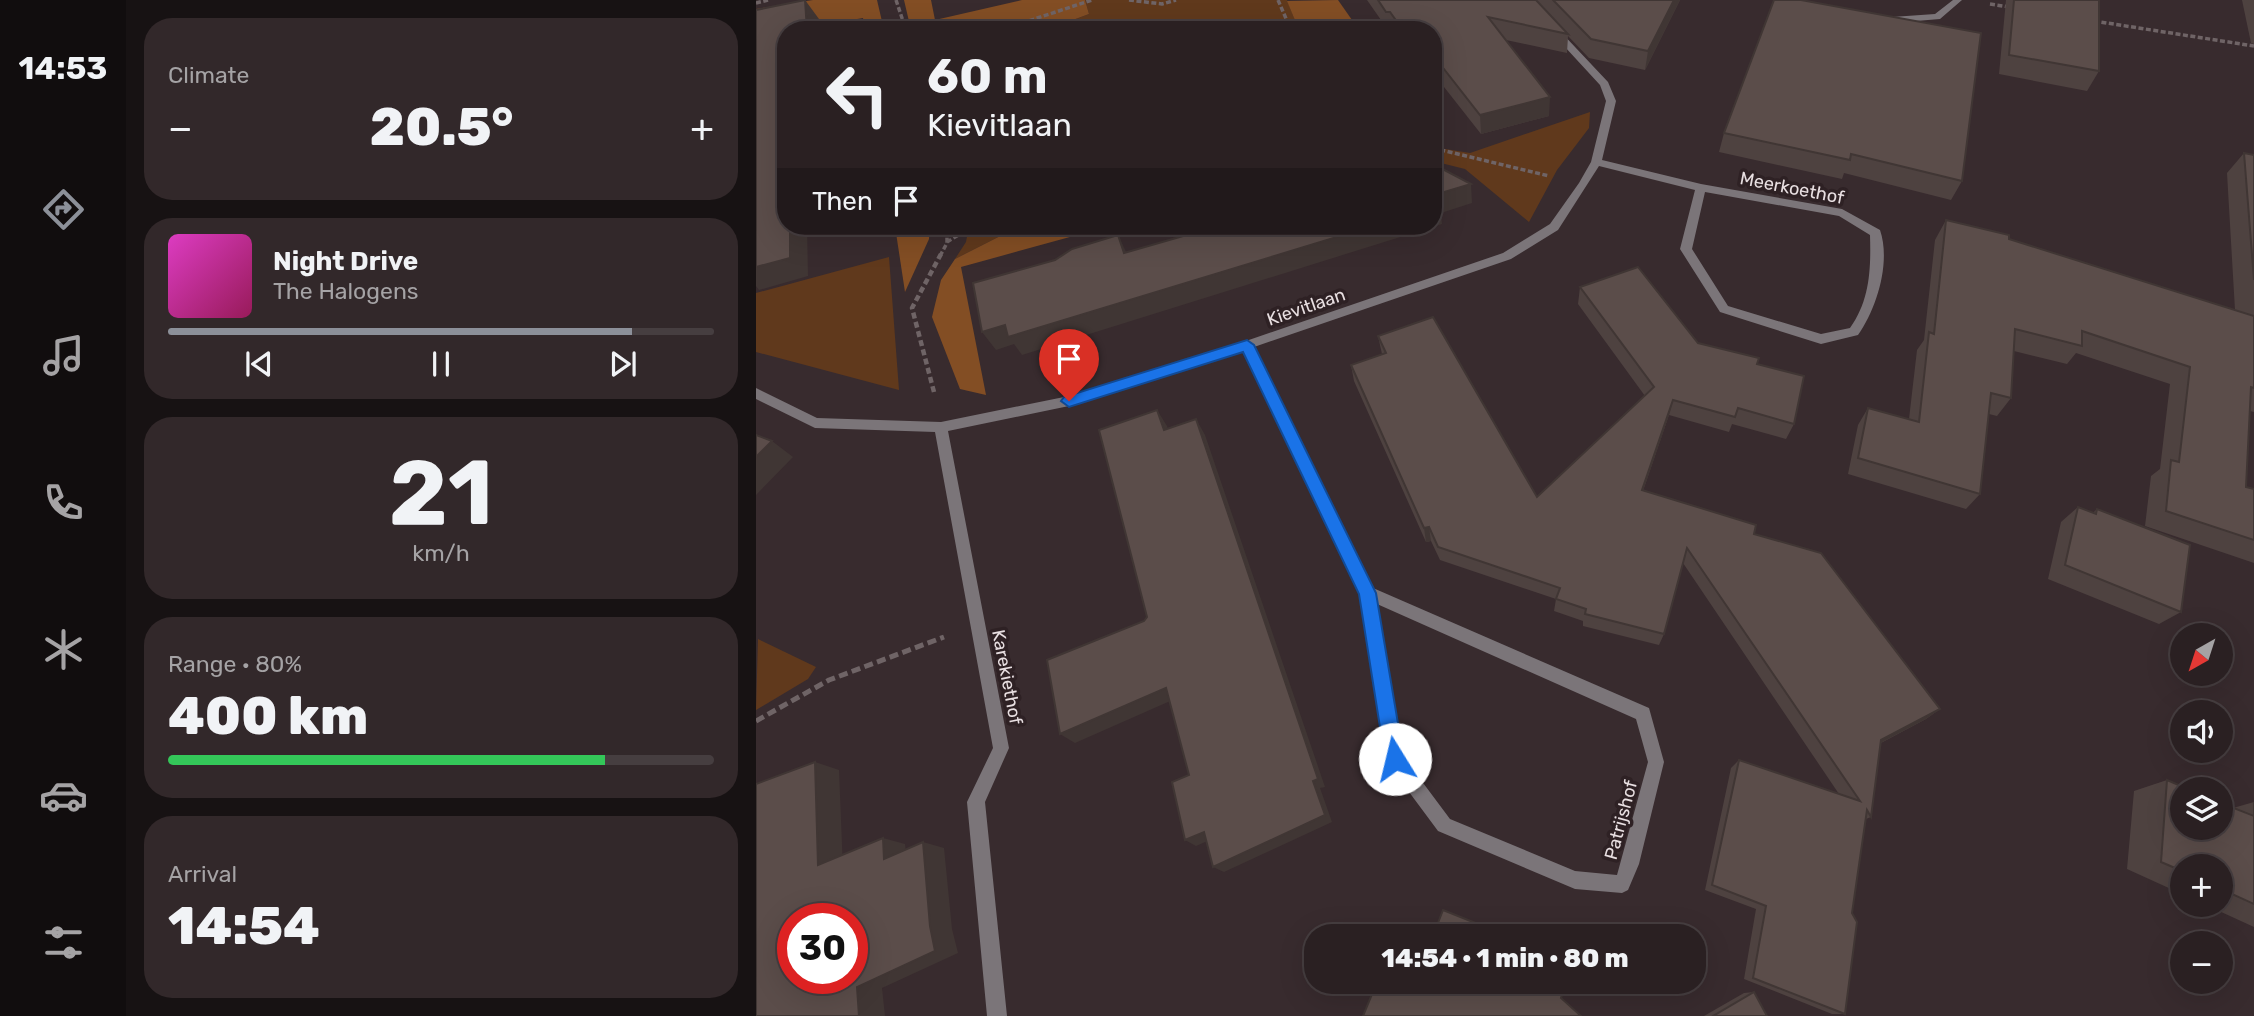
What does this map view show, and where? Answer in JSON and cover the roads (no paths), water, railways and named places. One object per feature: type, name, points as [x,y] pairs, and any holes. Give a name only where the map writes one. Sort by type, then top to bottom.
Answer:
[{"type":"street","points":[[1886,18],[1899,21],[1937,17],[1958,0]]},
{"type":"street","name":"Kievitlaan","points":[[756,393],[815,423],[941,427],[1069,401],[1247,345],[1507,256],[1554,227],[1584,184],[1596,162],[1611,100],[1605,84],[1544,19]]},
{"type":"street","name":"Meerkoethof","points":[[1596,162],[1700,188],[1842,213],[1876,233],[1877,262],[1870,313],[1854,332],[1821,339],[1724,309],[1686,249],[1700,188]]},
{"type":"street","name":"Patrijshof","points":[[1247,345],[1368,593],[1395,759],[1444,825],[1576,880],[1622,884],[1630,864],[1656,762],[1643,714],[1368,593]]},
{"type":"street","name":"Karekiethof","points":[[941,427],[1001,748],[976,802],[997,1016]]}]
